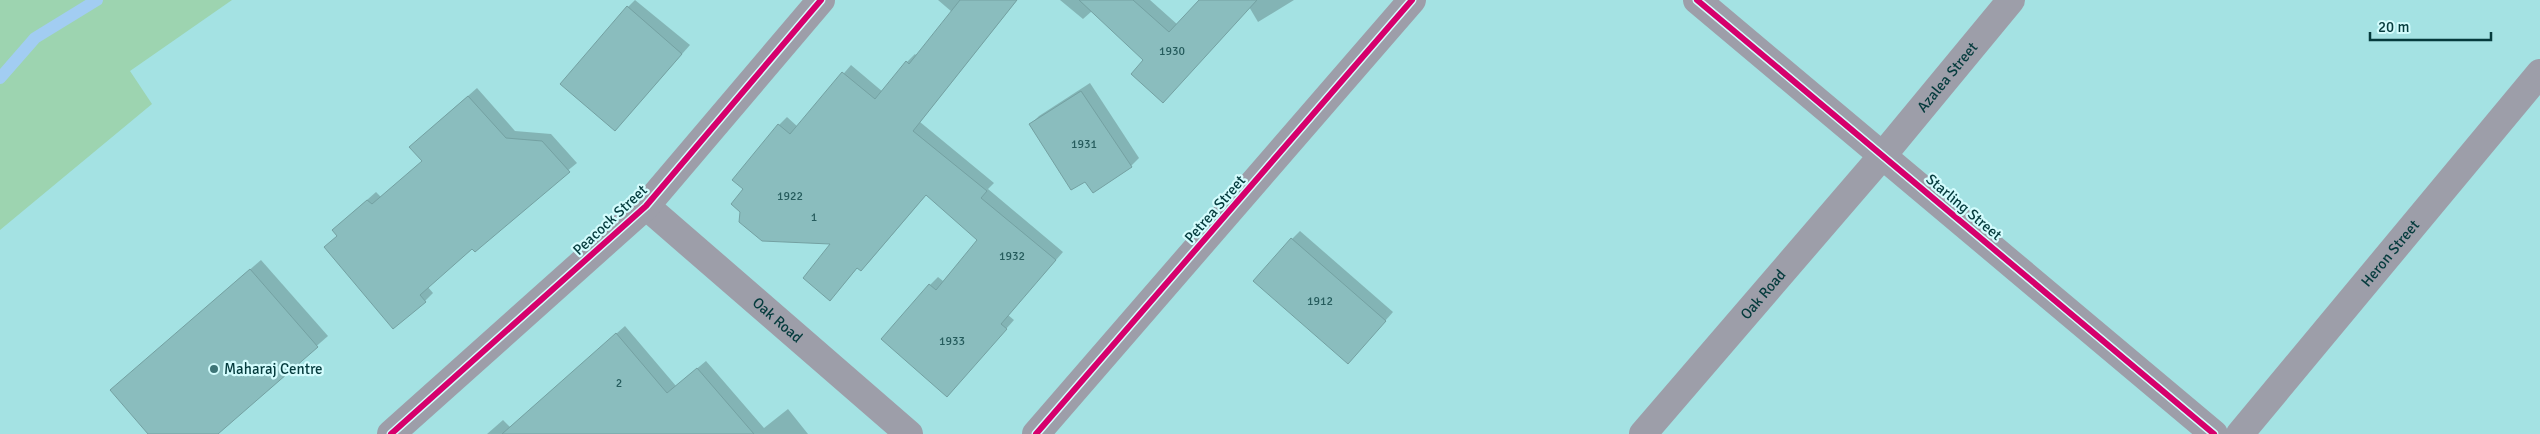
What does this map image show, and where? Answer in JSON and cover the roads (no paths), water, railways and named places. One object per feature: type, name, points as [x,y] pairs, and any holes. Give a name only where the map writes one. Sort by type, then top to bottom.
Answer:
[{"type":"street","name":"Peacock Street","points":[[391,434],[646,206],[821,0]]},
{"type":"street","name":"Petrea Street","points":[[1036,434],[1412,0]]},
{"type":"street","name":"Starling Street","points":[[1697,0],[2214,434]]},
{"type":"street","name":"Azalea Street","points":[[1883,155],[2012,0]]},
{"type":"street","name":"Heron Street","points":[[2240,434],[2540,73]]},
{"type":"street","name":"Oak Road","points":[[1643,434],[1883,155]]},
{"type":"street","name":"Oak Road","points":[[646,206],[909,434]]},
{"type":"waterway","points":[[0,78],[35,38],[97,0]]},
{"type":"place","name":"Maharaj Centre","points":[[214,369]]}]
